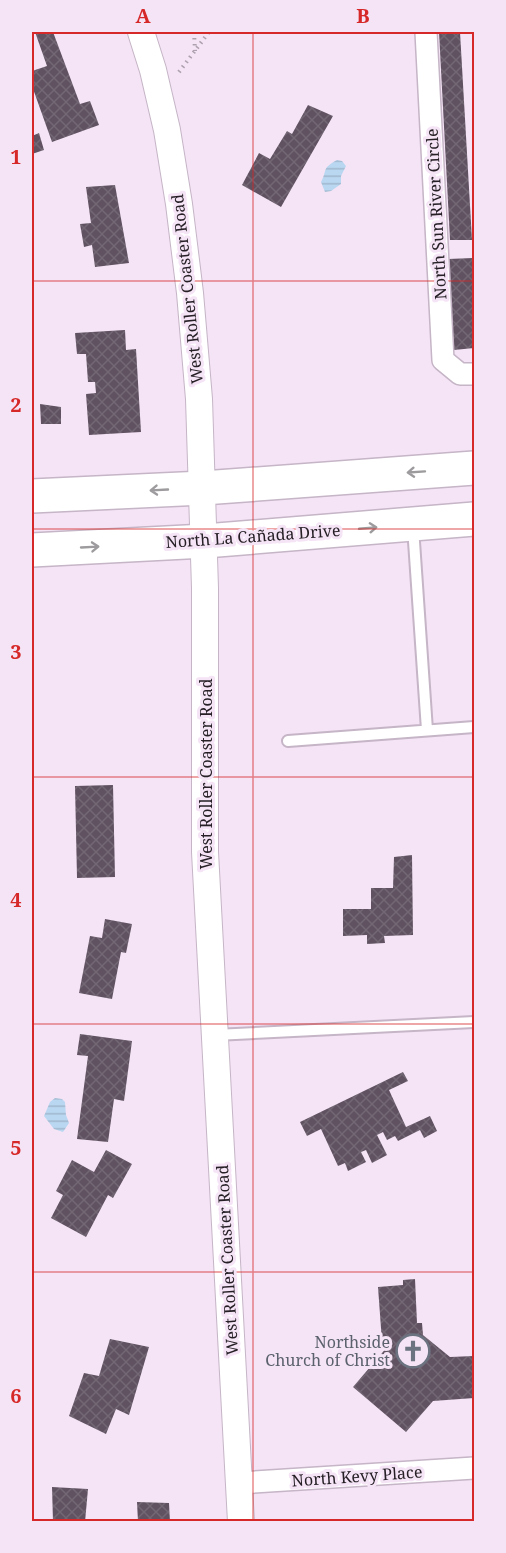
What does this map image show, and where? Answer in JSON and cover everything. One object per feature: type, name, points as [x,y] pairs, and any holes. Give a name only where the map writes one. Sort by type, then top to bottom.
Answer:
[{"type":"main road","points":[[32,496],[203,488],[474,468]]},
{"type":"main road","name":"North La Cañada Drive","points":[[32,550],[205,542],[474,519]]},
{"type":"street","name":"West Roller Coaster Road","points":[[141,32],[153,70],[167,130],[179,204],[190,293],[199,399],[205,542],[204,817],[241,1521]]},
{"type":"street","name":"North Sun River Circle","points":[[426,32],[444,360],[460,374],[474,374]]},
{"type":"street","name":"North Kevy Place","points":[[239,1483],[474,1468]]},
{"type":"lane","points":[[413,524],[427,730]]},
{"type":"lane","points":[[288,741],[474,727]]},
{"type":"lane","points":[[214,1035],[474,1022]]},
{"type":"path","points":[[194,32],[195,52],[209,32]]},
{"type":"water","points":[[337,160],[342,161],[346,166],[341,176],[341,184],[325,192],[321,182],[326,169]]},
{"type":"water","points":[[55,1098],[65,1102],[69,1123],[63,1132],[54,1129],[44,1116],[50,1102]]},
{"type":"building","points":[[35,32],[53,32],[80,104],[90,101],[99,125],[52,142],[32,86],[32,71],[47,66]]},
{"type":"building","points":[[439,32],[460,32],[472,240],[450,240]]},
{"type":"building","points":[[308,105],[333,116],[281,207],[242,185],[259,153],[270,159],[287,131],[292,134]]},
{"type":"building","points":[[39,133],[44,150],[32,154],[32,136]]},
{"type":"building","points":[[115,185],[129,263],[95,267],[92,245],[84,247],[80,224],[91,223],[86,187]]},
{"type":"building","points":[[473,258],[474,348],[454,350],[448,259]]},
{"type":"building","points":[[125,330],[126,350],[136,349],[141,432],[89,435],[86,394],[96,393],[95,382],[88,382],[86,354],[77,354],[75,333]]},
{"type":"building","points":[[40,404],[61,407],[61,424],[41,424]]},
{"type":"building","points":[[113,785],[115,877],[77,878],[75,786]]},
{"type":"building","points":[[412,855],[413,935],[384,936],[385,943],[367,944],[367,935],[343,936],[343,909],[371,909],[371,888],[393,888],[394,857]]},
{"type":"building","points":[[105,919],[132,924],[126,953],[121,952],[112,999],[79,993],[90,936],[102,938]]},
{"type":"building","points":[[80,1034],[132,1041],[124,1101],[114,1099],[108,1142],[77,1139],[88,1056],[77,1055]]},
{"type":"building","points":[[403,1072],[408,1081],[389,1090],[406,1127],[430,1116],[437,1131],[424,1138],[420,1130],[398,1141],[395,1136],[387,1140],[383,1132],[377,1135],[387,1155],[372,1163],[366,1150],[361,1152],[366,1162],[348,1171],[345,1163],[338,1166],[321,1129],[307,1136],[300,1122]]},
{"type":"building","points":[[106,1150],[132,1164],[113,1198],[108,1195],[86,1237],[51,1218],[63,1195],[56,1191],[72,1160],[94,1172]]},
{"type":"building","name":"Northside Church of Christ","points":[[415,1279],[417,1323],[422,1323],[423,1335],[450,1357],[474,1356],[474,1398],[433,1401],[406,1432],[353,1387],[388,1346],[382,1342],[378,1287],[403,1285],[403,1280]]},
{"type":"building","points":[[110,1339],[149,1347],[129,1415],[116,1409],[106,1434],[69,1416],[84,1373],[99,1376]]},
{"type":"building","points":[[52,1487],[88,1489],[85,1522],[53,1522]]},
{"type":"building","points":[[137,1502],[169,1503],[170,1522],[138,1522]]},
{"type":"place","name":"Northside Church of Christ","points":[[413,1351]]}]
